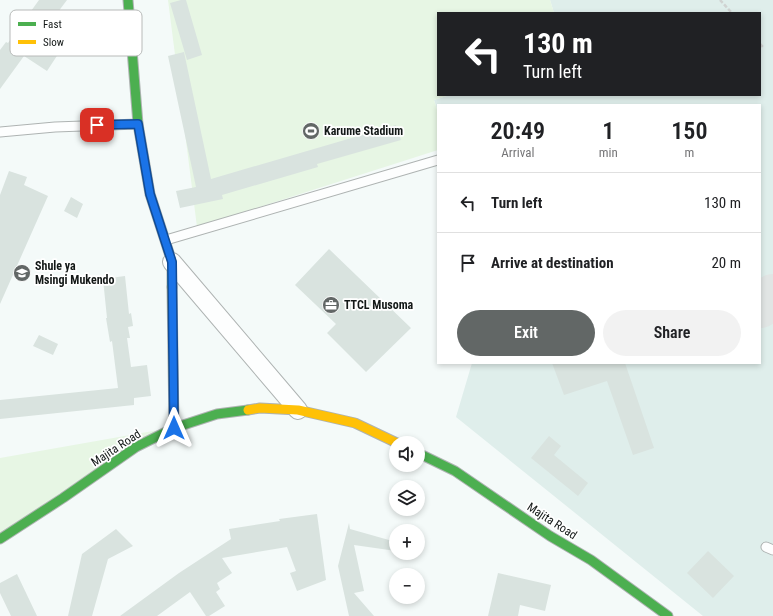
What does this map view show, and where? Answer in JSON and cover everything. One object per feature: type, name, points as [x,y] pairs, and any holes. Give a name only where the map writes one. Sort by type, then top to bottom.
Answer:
[{"type":"main road","points":[[128,0],[129,10]]},
{"type":"main road","points":[[133,56],[138,124],[150,194],[172,262],[174,428]]},
{"type":"main road","name":"Majita Road","points":[[0,539],[63,498],[136,447],[174,428],[217,414],[260,408],[298,410],[355,423],[389,439]]},
{"type":"main road","name":"Majita Road","points":[[425,456],[455,471],[550,536],[591,560],[668,616]]},
{"type":"street","points":[[172,262],[298,410]]},
{"type":"lane","points":[[0,132],[55,127],[138,124]]},
{"type":"lane","points":[[166,240],[437,160]]},
{"type":"path","points":[[720,0],[731,12]]},
{"type":"shaded area","points":[[550,0],[773,0],[773,616],[703,616],[456,417],[472,364],[761,364],[761,104],[437,104],[437,109],[434,100],[447,96],[761,96],[761,12],[554,12]]},
{"type":"green space","name":"Karume Stadium","points":[[168,0],[550,0],[554,12],[437,12],[437,96],[447,96],[434,100],[437,109],[437,150],[197,227]]},
{"type":"green space","points":[[170,428],[0,543],[0,458]]},
{"type":"building","points":[[39,0],[67,0],[60,10],[32,10]]},
{"type":"building","points":[[186,0],[202,55],[187,60],[170,3]]},
{"type":"building","points":[[10,40],[10,56],[24,56],[0,89],[0,50],[6,42],[8,43]]},
{"type":"building","points":[[184,52],[211,179],[396,125],[401,140],[317,164],[318,167],[222,195],[223,199],[180,208],[176,191],[196,187],[168,56]]},
{"type":"building","points":[[24,56],[57,56],[47,71]]},
{"type":"building","points":[[9,171],[27,177],[24,185],[48,196],[0,304],[0,195]]},
{"type":"building","points":[[71,197],[83,204],[77,218],[64,211]]},
{"type":"building","points":[[329,249],[411,328],[366,372],[327,333],[336,324],[295,285]]},
{"type":"building","points":[[125,276],[129,314],[131,313],[133,326],[128,327],[130,338],[127,338],[131,367],[147,365],[151,396],[134,398],[134,405],[0,419],[0,400],[118,388],[112,341],[110,342],[106,318],[103,279]]},
{"type":"building","points":[[39,335],[58,344],[53,355],[33,346]]},
{"type":"building","points":[[552,364],[625,364],[654,448],[633,455],[607,381],[564,395]]},
{"type":"building","points":[[549,436],[561,446],[554,455],[588,483],[578,496],[531,458]]},
{"type":"building","points":[[317,514],[326,580],[297,591],[290,573],[296,571],[287,547],[222,558],[232,573],[217,583],[220,589],[216,592],[225,606],[209,616],[206,616],[190,592],[157,616],[120,616],[179,573],[231,539],[229,529],[280,521],[279,519]]},
{"type":"building","points":[[349,523],[350,529],[389,540],[389,550],[354,545],[364,591],[354,593],[374,616],[349,616],[338,566]]},
{"type":"building","points":[[116,529],[133,546],[108,559],[92,616],[68,616],[82,554]]},
{"type":"building","points":[[708,551],[734,576],[713,598],[687,573]]},
{"type":"building","points":[[498,573],[551,585],[545,611],[520,605],[518,616],[488,616]]},
{"type":"building","points":[[17,574],[37,616],[11,616],[0,593],[0,583]]},
{"type":"taxiway","points":[[761,305],[773,296]]},
{"type":"traffic: fast","points":[[128,0],[129,10]]},
{"type":"traffic: fast","points":[[133,56],[138,124],[150,194],[172,262],[172,287]]},
{"type":"traffic: fast","points":[[0,539],[63,498],[136,447],[174,428],[217,414],[248,410]]},
{"type":"traffic: fast","points":[[425,456],[455,471],[550,536],[591,560],[668,616]]},
{"type":"traffic: slow","points":[[172,287],[174,428]]},
{"type":"traffic: slow","points":[[248,410],[260,408],[298,410],[355,423],[389,439]]},
{"type":"place","name":"Karume Stadium","points":[[311,131]]},
{"type":"place","name":"Shule ya Msingi Mukendo","points":[[22,273]]},
{"type":"place","name":"TTCL Musoma","points":[[331,305]]},
{"type":"route","points":[[97,125],[138,124],[150,194],[172,262],[174,428]]}]
